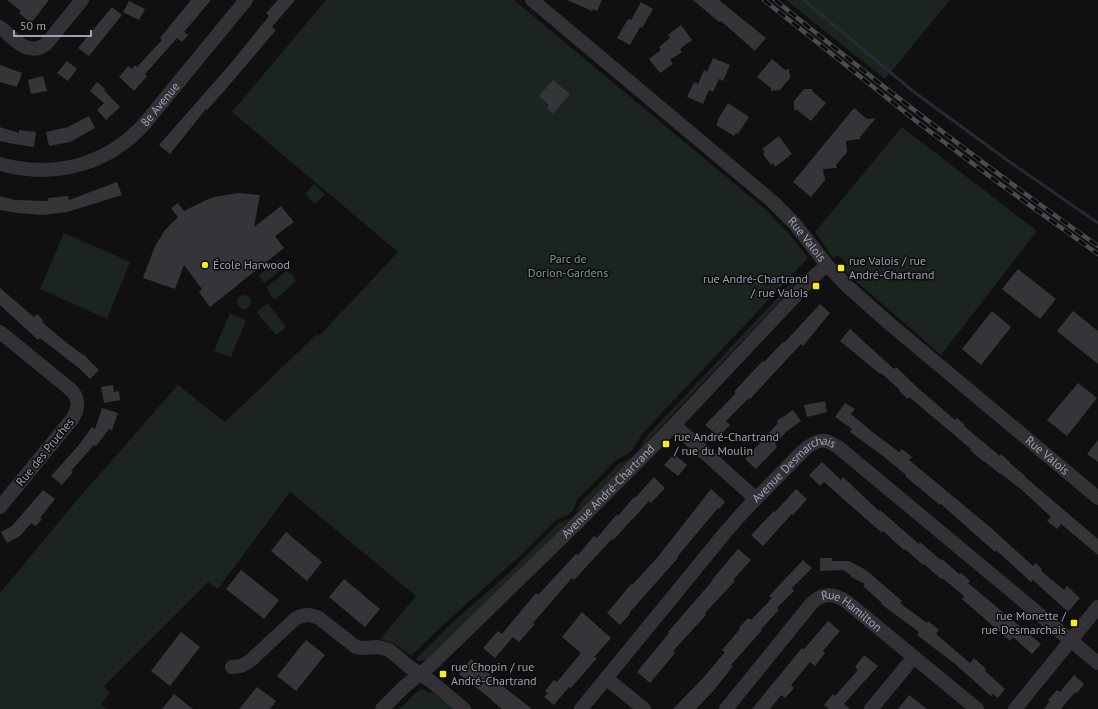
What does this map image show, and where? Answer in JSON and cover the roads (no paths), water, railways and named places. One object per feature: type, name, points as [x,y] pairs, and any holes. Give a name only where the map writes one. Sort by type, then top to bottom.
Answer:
[{"type":"street","points":[[0,27],[27,49],[43,47],[82,0]]},
{"type":"street","name":"8e Avenue","points":[[0,164],[22,169],[47,170],[64,168],[86,163],[103,156],[128,140],[154,113],[246,0]]},
{"type":"street","name":"Rue Valois","points":[[532,0],[779,207],[846,286],[1098,498]]},
{"type":"street","name":"Avenue André-Chartrand","points":[[382,709],[431,665],[574,526],[674,425],[812,278],[827,265]]},
{"type":"street","name":"Rue des Pruches","points":[[0,333],[70,389],[75,396],[77,404],[76,413],[73,418],[0,506]]},
{"type":"street","points":[[674,425],[756,499]]},
{"type":"street","name":"Avenue Desmarchais","points":[[581,709],[724,534],[802,452],[811,444],[818,441],[830,441],[844,451],[1098,663]]},
{"type":"street","name":"Rue Hamilton","points":[[726,709],[815,600],[822,596],[835,595],[847,602],[977,709]]},
{"type":"street","points":[[1015,709],[1098,607]]},
{"type":"street","points":[[232,667],[241,666],[250,661],[291,622],[298,617],[307,615],[319,618],[356,647],[378,647],[389,650],[432,682],[464,709]]},
{"type":"street","points":[[871,709],[914,657]]},
{"type":"street","points":[[606,678],[644,709]]},
{"type":"waterway","points":[[804,0],[914,92],[1007,160],[1098,223]]},
{"type":"railway","points":[[764,0],[916,121],[1000,184],[1098,254]]},
{"type":"railway","points":[[775,0],[934,126],[1015,187],[1098,246]]},
{"type":"place","name":"École Harwood","points":[[205,265]]},
{"type":"place","name":"rue Valois / rue André-Chartrand","points":[[841,268]]},
{"type":"place","name":"rue André-Chartrand / rue Valois","points":[[816,286]]},
{"type":"place","name":"rue André-Chartrand / rue du Moulin","points":[[666,444]]},
{"type":"place","name":"rue Monette / rue Desmarchais","points":[[1074,623]]},
{"type":"place","name":"rue Chopin / rue André-Chartrand","points":[[443,674]]},
{"type":"park label","name":"Parc de Dorion-Gardens","points":[[568,266]]}]
